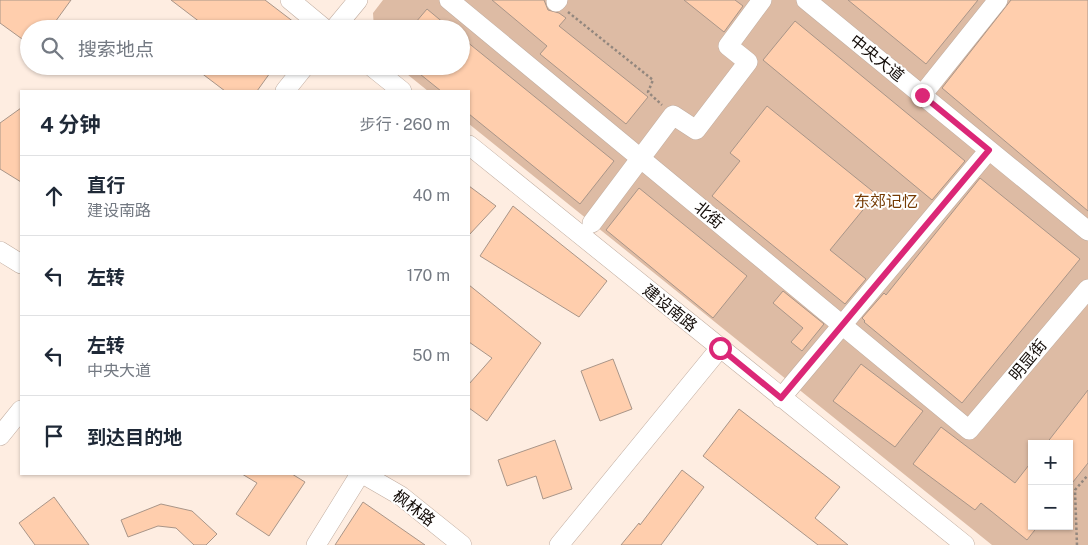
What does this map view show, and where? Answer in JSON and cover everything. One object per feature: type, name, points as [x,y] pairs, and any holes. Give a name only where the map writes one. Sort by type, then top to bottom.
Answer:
[{"type":"street","points":[[290,0],[314,20]]},
{"type":"street","points":[[341,20],[358,0]]},
{"type":"street","points":[[592,223],[672,115],[696,130],[748,62],[728,46],[762,0]]},
{"type":"street","name":"中央大道","points":[[806,0],[1088,230]]},
{"type":"street","points":[[922,95],[998,0]]},
{"type":"street","name":"北街","points":[[458,3],[641,158],[969,430]]},
{"type":"street","points":[[286,90],[298,75]]},
{"type":"street","points":[[382,75],[401,90]]},
{"type":"street","name":"建设南路","points":[[470,146],[965,545]]},
{"type":"street","points":[[781,398],[989,150]]},
{"type":"street","points":[[0,251],[20,263]]},
{"type":"street","name":"明显街","points":[[969,430],[1088,289]]},
{"type":"street","points":[[559,545],[720,348]]},
{"type":"street","points":[[0,436],[20,411]]},
{"type":"street","points":[[316,545],[361,475]]},
{"type":"street","name":"枫林路","points":[[364,475],[401,496],[462,545]]},
{"type":"path","points":[[557,1],[653,80],[648,92],[672,115]]},
{"type":"path","points":[[1077,545],[1075,490],[1088,475]]},
{"type":"green space","name":"东郊记忆","points":[[383,0],[1088,0],[1088,545],[992,545],[470,125],[470,90],[427,90],[408,75],[470,75],[470,20],[373,20],[373,13]]},
{"type":"building","points":[[0,0],[71,0],[57,20],[20,20],[20,37],[0,23]]},
{"type":"building","points":[[171,0],[265,0],[291,20],[197,20]]},
{"type":"building","points":[[492,0],[544,0],[548,10],[559,13],[566,18],[559,26],[648,97],[626,124],[540,54],[547,46]]},
{"type":"building","points":[[684,0],[735,0],[743,6],[724,32]]},
{"type":"building","points":[[848,0],[978,0],[926,64]]},
{"type":"building","points":[[1011,0],[1088,0],[1088,211],[942,88]]},
{"type":"building","points":[[427,9],[440,20],[418,20]]},
{"type":"building","points":[[795,21],[965,161],[932,200],[763,60]]},
{"type":"building","points":[[470,44],[614,161],[580,204],[470,115],[470,90],[440,90],[421,75],[470,75]]},
{"type":"building","points":[[204,75],[269,75],[258,90],[224,90]]},
{"type":"building","points":[[767,106],[876,194],[830,250],[866,279],[845,304],[712,196],[740,161],[730,153]]},
{"type":"building","points":[[20,109],[20,181],[0,169],[0,123]]},
{"type":"building","points":[[980,178],[1080,259],[962,403],[864,322],[862,318],[884,293],[886,295]]},
{"type":"building","points":[[470,187],[496,206],[470,234]]},
{"type":"building","points":[[639,188],[747,276],[713,318],[606,230]]},
{"type":"building","points":[[513,206],[607,281],[579,317],[480,256]]},
{"type":"building","points":[[470,286],[541,343],[487,421],[470,409],[470,383],[492,358],[470,343]]},
{"type":"building","points":[[783,291],[824,324],[802,351],[791,342],[803,328],[773,303]]},
{"type":"building","points":[[613,359],[632,409],[600,421],[581,371]]},
{"type":"building","points":[[861,364],[923,411],[895,447],[833,401]]},
{"type":"building","points":[[1088,390],[1088,463],[1073,482],[1073,440],[1049,440]]},
{"type":"building","points":[[739,409],[840,487],[815,518],[848,545],[818,545],[703,456]]},
{"type":"building","points":[[941,427],[1015,483],[1028,466],[1028,530],[1035,530],[1027,540],[981,503],[975,510],[913,464]]},
{"type":"building","points":[[555,440],[572,489],[543,499],[536,476],[507,486],[498,460]]},
{"type":"building","points":[[682,470],[704,487],[661,545],[621,545],[639,523],[640,525]]},
{"type":"building","points":[[244,475],[294,475],[305,482],[269,536],[236,514],[257,483]]},
{"type":"building","points":[[54,497],[89,545],[35,545],[19,523]]},
{"type":"building","points":[[363,502],[425,545],[335,545]]},
{"type":"building","points":[[161,504],[192,511],[217,534],[206,545],[194,545],[176,528],[158,526],[128,537],[121,520]]},
{"type":"route","points":[[720,348],[781,398],[989,150],[922,95]]}]
